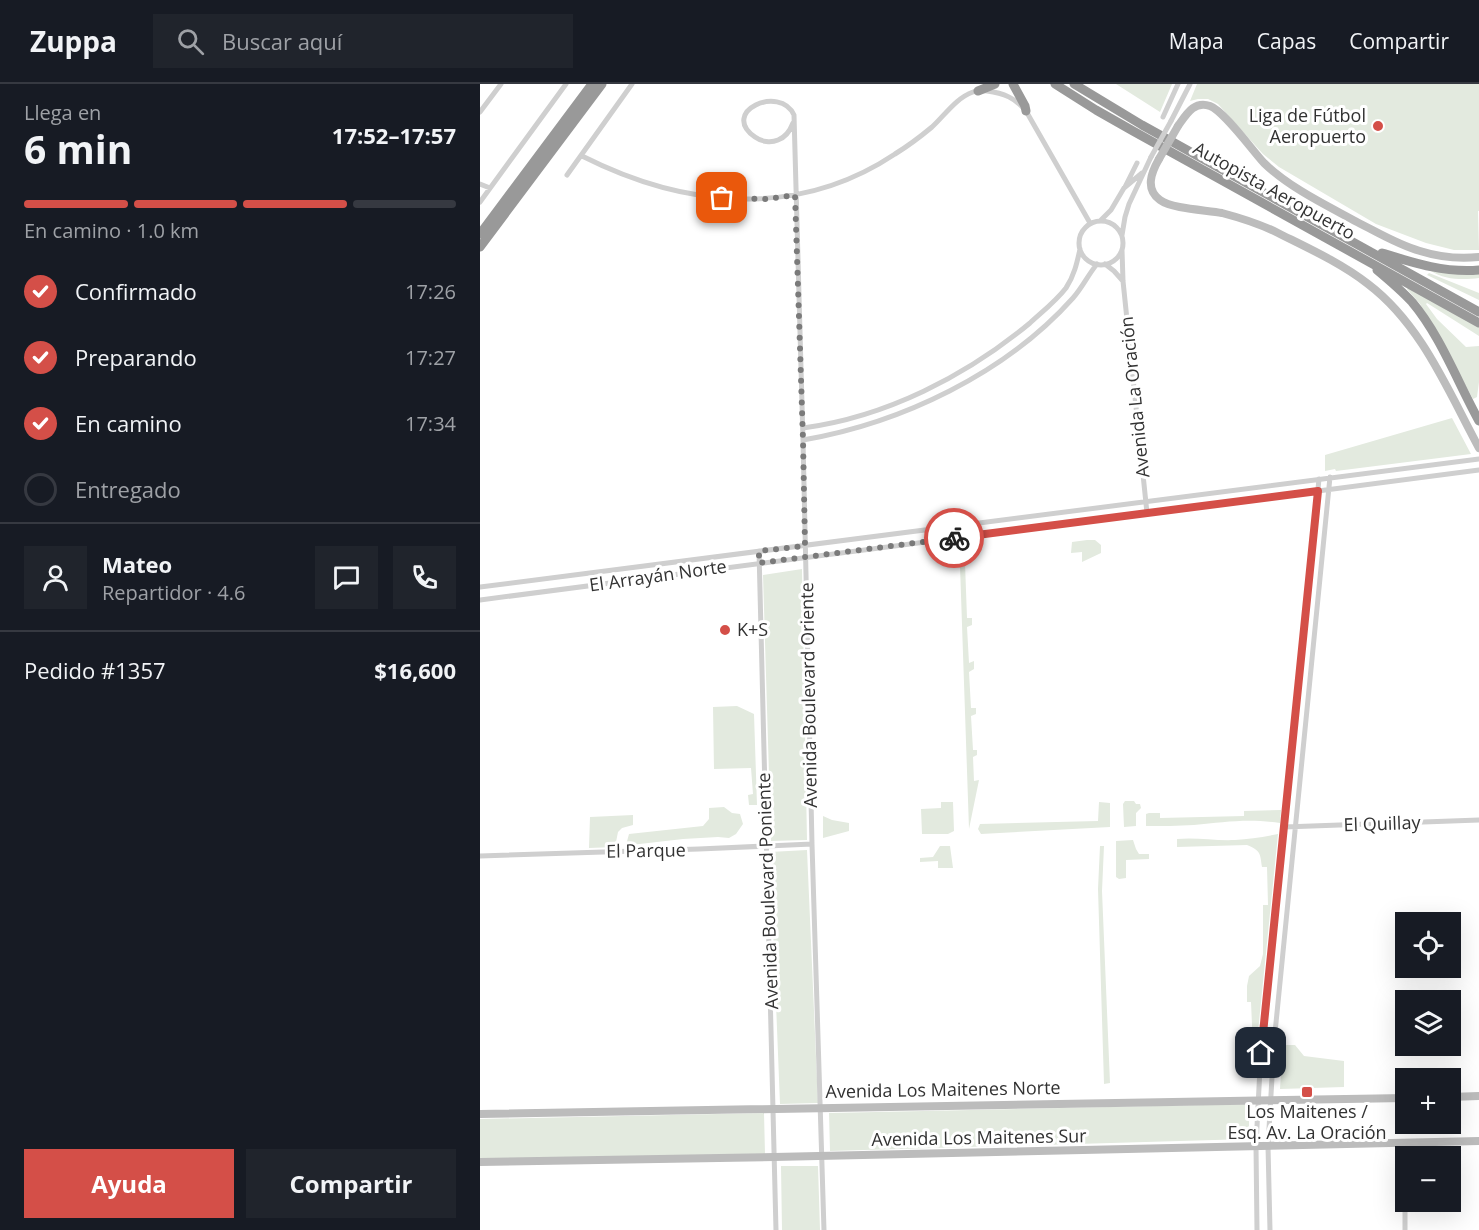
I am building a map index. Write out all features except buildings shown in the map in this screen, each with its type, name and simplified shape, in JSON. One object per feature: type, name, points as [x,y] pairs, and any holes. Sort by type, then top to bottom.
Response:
[{"type":"highway","points":[[480,234],[590,84]]},
{"type":"highway","points":[[480,247],[602,84]]},
{"type":"highway","points":[[978,90],[995,84]]},
{"type":"highway","points":[[1013,84],[1026,111]]},
{"type":"highway","name":"Autopista Aeropuerto","points":[[1055,84],[1132,131],[1479,312]]},
{"type":"highway","name":"Autopista Aeropuerto","points":[[1074,84],[1479,323]]},
{"type":"highway","points":[[1361,252],[1424,266],[1454,270],[1479,270]]},
{"type":"highway","points":[[1361,252],[1417,309],[1430,327],[1479,421]]},
{"type":"street","points":[[480,112],[501,84]]},
{"type":"street","points":[[480,202],[566,84]]},
{"type":"street","points":[[567,175],[632,84]]},
{"type":"street","points":[[1163,117],[1178,84]]},
{"type":"street","points":[[1124,188],[1137,178],[1155,158],[1174,123],[1190,84]]},
{"type":"street","points":[[582,156],[624,176],[689,194],[744,199],[795,195],[837,183],[881,163],[927,132],[962,98],[978,90],[1004,94],[1026,111],[1090,223]]},
{"type":"street","points":[[751,100],[744,115],[745,123],[753,136],[769,142],[777,141],[790,131],[794,123]]},
{"type":"street","name":"Avenida Boulevard Oriente","points":[[787,100],[794,115],[824,1230]]},
{"type":"street","points":[[1174,123],[1193,108],[1206,105],[1214,108],[1279,176],[1326,205],[1407,247],[1440,255],[1479,257]]},
{"type":"street","points":[[1155,158],[1151,182],[1154,193],[1162,201],[1236,217],[1266,227],[1340,265],[1360,277],[1382,295],[1405,320],[1420,341],[1479,448]]},
{"type":"street","points":[[803,428],[850,418],[937,385],[974,364],[1024,328],[1066,286],[1075,271],[1080,249],[1080,235],[1083,229],[1090,223],[1100,220],[1111,210],[1137,163]]},
{"type":"street","points":[[1080,249],[1086,259],[1097,264],[1115,260],[1122,250],[1125,216],[1146,167]]},
{"type":"street","points":[[480,184],[490,188]]},
{"type":"street","points":[[1100,220],[1112,223],[1122,235]]},
{"type":"street","name":"Avenida La Oración","points":[[1122,250],[1123,281],[1147,513]]},
{"type":"street","points":[[803,440],[886,419],[930,401],[978,375],[1029,339],[1066,305],[1080,290],[1097,264]]},
{"type":"street","points":[[1105,264],[1123,281]]},
{"type":"street","name":"El Arrayán Norte","points":[[480,587],[1479,459]]},
{"type":"street","name":"El Arrayán Norte","points":[[480,600],[1479,470]]},
{"type":"street","points":[[1270,1230],[1268,1146],[1274,1043],[1330,477]]},
{"type":"street","points":[[1257,1230],[1256,1146],[1265,1008],[1319,479]]},
{"type":"street","name":"Avenida Boulevard Poniente","points":[[759,551],[776,1230]]},
{"type":"street","name":"El Quillay","points":[[1284,827],[1479,820]]},
{"type":"street","name":"El Parque","points":[[480,856],[812,844]]},
{"type":"street","points":[[1461,1097],[1479,1096]]},
{"type":"street","name":"Avenida Los Maitenes Norte","points":[[480,1114],[1395,1098]]},
{"type":"street","name":"Avenida Los Maitenes Sur","points":[[480,1162],[1479,1141]]},
{"type":"street","points":[[1404,1143],[1405,1230]]},
{"type":"shaded area","points":[[1116,84],[1172,84],[1160,112]]},
{"type":"shaded area","name":"Liga de Fútbol Aeropuerto","points":[[1197,84],[1479,84],[1479,250],[1454,250],[1426,243],[1376,224],[1279,167],[1263,154],[1218,104],[1208,99],[1190,101]]},
{"type":"shaded area","points":[[1431,271],[1479,273],[1479,278],[1454,279]]},
{"type":"shaded area","points":[[1429,273],[1479,293],[1479,300],[1427,275]]},
{"type":"shaded area","points":[[1410,285],[1479,326],[1479,336],[1426,304],[1437,319],[1466,347],[1479,346],[1477,397],[1473,399],[1428,317],[1407,289]]},
{"type":"shaded area","points":[[1452,418],[1471,454],[1325,471],[1325,455]]},
{"type":"shaded area","points":[[1095,540],[1101,545],[1101,553],[1082,562],[1082,552],[1071,553],[1072,542]]},
{"type":"shaded area","points":[[968,554],[969,560],[965,563],[967,618],[972,618],[972,625],[967,627],[969,663],[974,661],[974,669],[969,672],[971,708],[976,708],[976,714],[971,716],[973,750],[977,750],[977,755],[973,757],[974,781],[979,780],[969,829],[960,566],[962,558]]},
{"type":"shaded area","points":[[802,569],[807,840],[771,841],[763,575]]},
{"type":"shaded area","points":[[737,706],[754,714],[757,805],[749,805],[748,795],[753,794],[751,768],[714,769],[713,707]]},
{"type":"shaded area","points":[[1125,801],[1140,804],[1141,808],[1136,813],[1136,826],[1124,827],[1123,804]]},
{"type":"shaded area","points":[[941,802],[953,802],[954,831],[948,834],[922,834],[921,809],[941,808]]},
{"type":"shaded area","points":[[1099,802],[1110,803],[1110,827],[981,834],[978,829],[980,824],[1098,821]]},
{"type":"shaded area","points":[[724,807],[732,813],[740,814],[743,824],[736,834],[729,838],[683,839],[626,845],[629,834],[703,826],[709,819],[709,808]]},
{"type":"shaded area","points":[[1281,810],[1280,823],[1247,821],[1146,826],[1146,814],[1149,813],[1160,813],[1160,818],[1244,816],[1244,811]]},
{"type":"shaded area","points":[[633,815],[633,825],[622,828],[618,832],[615,847],[589,848],[590,817]]},
{"type":"shaded area","points":[[823,816],[849,823],[849,831],[823,838]]},
{"type":"shaded area","points":[[1278,834],[1254,1071],[1251,1002],[1247,1002],[1247,986],[1249,976],[1260,966],[1263,954],[1263,905],[1268,905],[1267,867],[1262,867],[1260,855],[1247,845],[1177,847],[1177,839],[1235,840]]},
{"type":"shaded area","points":[[1133,840],[1139,854],[1149,854],[1149,859],[1126,860],[1126,878],[1119,879],[1116,877],[1116,841]]},
{"type":"shaded area","points":[[940,846],[950,846],[953,868],[938,868],[938,861],[920,862],[920,858],[933,857]]},
{"type":"shaded area","points":[[1100,846],[1104,846],[1102,891],[1110,1083],[1104,1084],[1098,889]]},
{"type":"shaded area","points":[[807,850],[818,1103],[780,1104],[770,852]]},
{"type":"shaded area","points":[[1283,1045],[1295,1045],[1304,1056],[1344,1061],[1344,1087],[1280,1089]]},
{"type":"shaded area","points":[[1249,1104],[1249,1139],[830,1151],[829,1113]]},
{"type":"shaded area","points":[[764,1113],[765,1154],[480,1159],[480,1119]]},
{"type":"shaded area","points":[[781,1166],[818,1166],[820,1230],[782,1230]]},
{"type":"way so far","points":[[722,198],[766,199],[795,195],[805,546],[759,551],[759,563],[954,538]]},
{"type":"place","name":"Liga de Fútbol Aeropuerto","points":[[1378,126]]},
{"type":"place","name":"K+S","points":[[725,630]]},
{"type":"place","name":"Los Maitenes / Esq. Av. La Oración","points":[[1307,1092]]},
{"type":"route","points":[[954,538],[1318,491],[1261,1053]]}]
